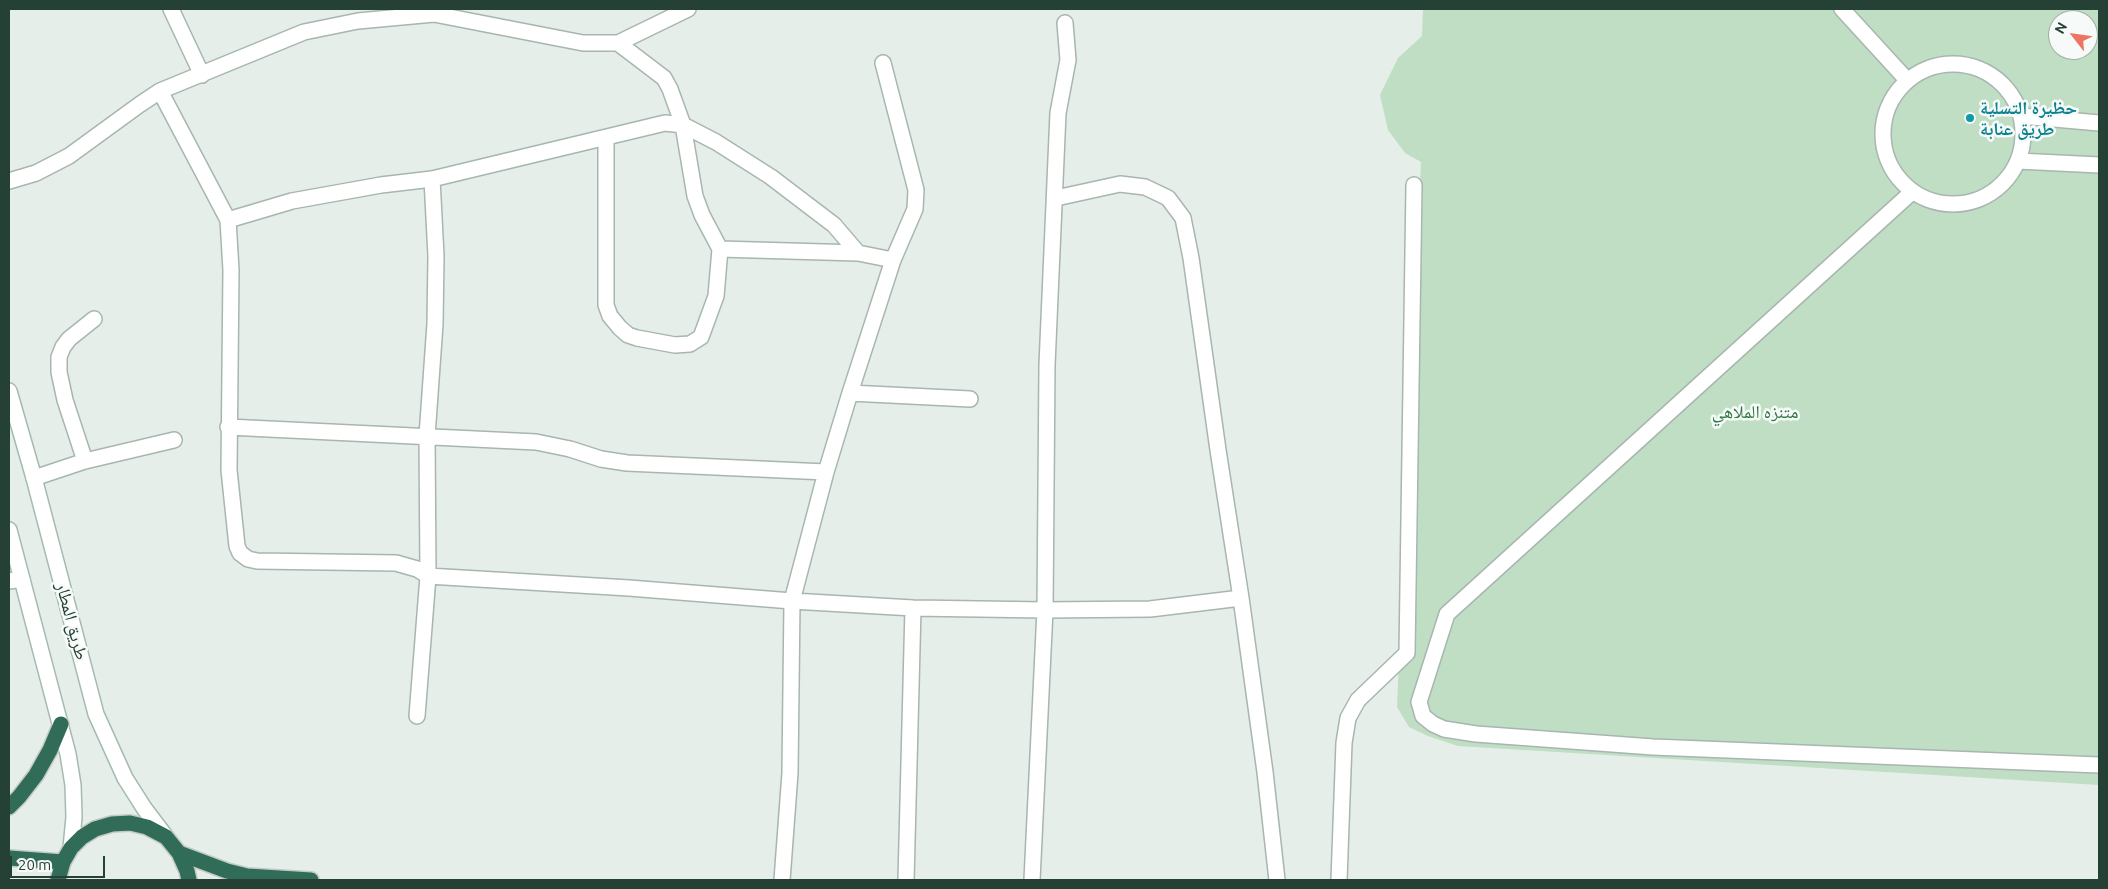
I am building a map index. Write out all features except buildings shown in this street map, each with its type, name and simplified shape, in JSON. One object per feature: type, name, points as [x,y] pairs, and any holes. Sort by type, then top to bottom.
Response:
[{"type":"highway","points":[[9,807],[20,798],[36,775],[50,750],[61,724]]},
{"type":"highway","points":[[58,880],[63,862],[70,848],[82,837],[95,829],[112,824],[130,823],[147,827],[166,836],[179,853],[188,870],[189,880]]},
{"type":"highway","points":[[179,853],[227,871],[247,876],[311,880]]},
{"type":"highway","points":[[9,858],[63,862]]},
{"type":"street","points":[[171,9],[202,75]]},
{"type":"street","points":[[9,181],[36,173],[69,156],[160,91],[304,32],[358,21],[434,14],[583,43],[618,43],[688,9]]},
{"type":"street","points":[[1842,9],[1907,80]]},
{"type":"street","points":[[1032,880],[1045,610],[1047,365],[1056,198],[1058,113],[1068,60],[1065,23]]},
{"type":"street","points":[[606,138],[606,304],[610,316],[628,335],[675,345],[690,344],[701,337],[716,296],[720,249],[702,215],[695,196],[683,125],[664,78],[618,43]]},
{"type":"street","points":[[782,880],[790,773],[792,601],[826,472],[850,393],[894,260],[911,223],[915,209],[916,190],[883,63]]},
{"type":"street","points":[[1953,63],[1977,67],[1994,76],[2011,94],[2021,116],[2023,140],[2018,160],[2005,181],[1986,196],[1962,204],[1934,202],[1912,192],[1895,174],[1884,152],[1883,127],[1892,99],[1907,80],[1928,67],[1953,63]]},
{"type":"street","points":[[160,91],[228,220],[231,270],[229,470],[235,540],[244,557],[257,561],[396,563],[417,569],[428,576],[913,608],[1150,609],[1242,598]]},
{"type":"street","points":[[2021,116],[2099,123]]},
{"type":"street","points":[[228,220],[292,202],[381,185],[432,179],[665,123],[683,125],[716,142],[811,206],[834,226],[858,253]]},
{"type":"street","points":[[2018,160],[2099,165]]},
{"type":"street","points":[[417,716],[428,576],[427,436],[435,324],[436,266],[432,179]]},
{"type":"street","points":[[1056,198],[1120,184],[1145,187],[1168,198],[1182,218],[1191,258],[1218,450],[1242,598],[1277,880]]},
{"type":"street","points":[[1339,880],[1344,743],[1348,718],[1358,700],[1407,652],[1414,185]]},
{"type":"street","points":[[1912,192],[1447,614],[1419,702],[1423,716],[1433,724],[1444,729],[1476,734],[1634,746],[2099,765]]},
{"type":"street","points":[[720,249],[858,253],[894,260]]},
{"type":"street","points":[[85,461],[65,400],[59,372],[59,353],[69,339],[94,319]]},
{"type":"street","name":"طريق المطار","points":[[9,391],[34,478],[96,714],[125,778],[144,808],[166,836]]},
{"type":"street","points":[[850,393],[970,399]]},
{"type":"street","points":[[228,427],[536,442],[570,449],[601,459],[627,463],[826,472]]},
{"type":"street","points":[[34,478],[85,461],[174,440]]},
{"type":"street","points":[[9,530],[15,580],[61,724],[73,785],[74,817],[70,848]]},
{"type":"street","points":[[906,880],[913,608]]},
{"type":"green space","name":"متنزه الملاهي","points":[[1423,9],[2099,9],[2099,785],[1458,746],[1428,736],[1409,727],[1397,707],[1421,162],[1405,153],[1388,130],[1380,95],[1398,58],[1422,36]]},
{"type":"place","name":"حظيرة التسلية طريق عنابة","points":[[1970,118]]}]
